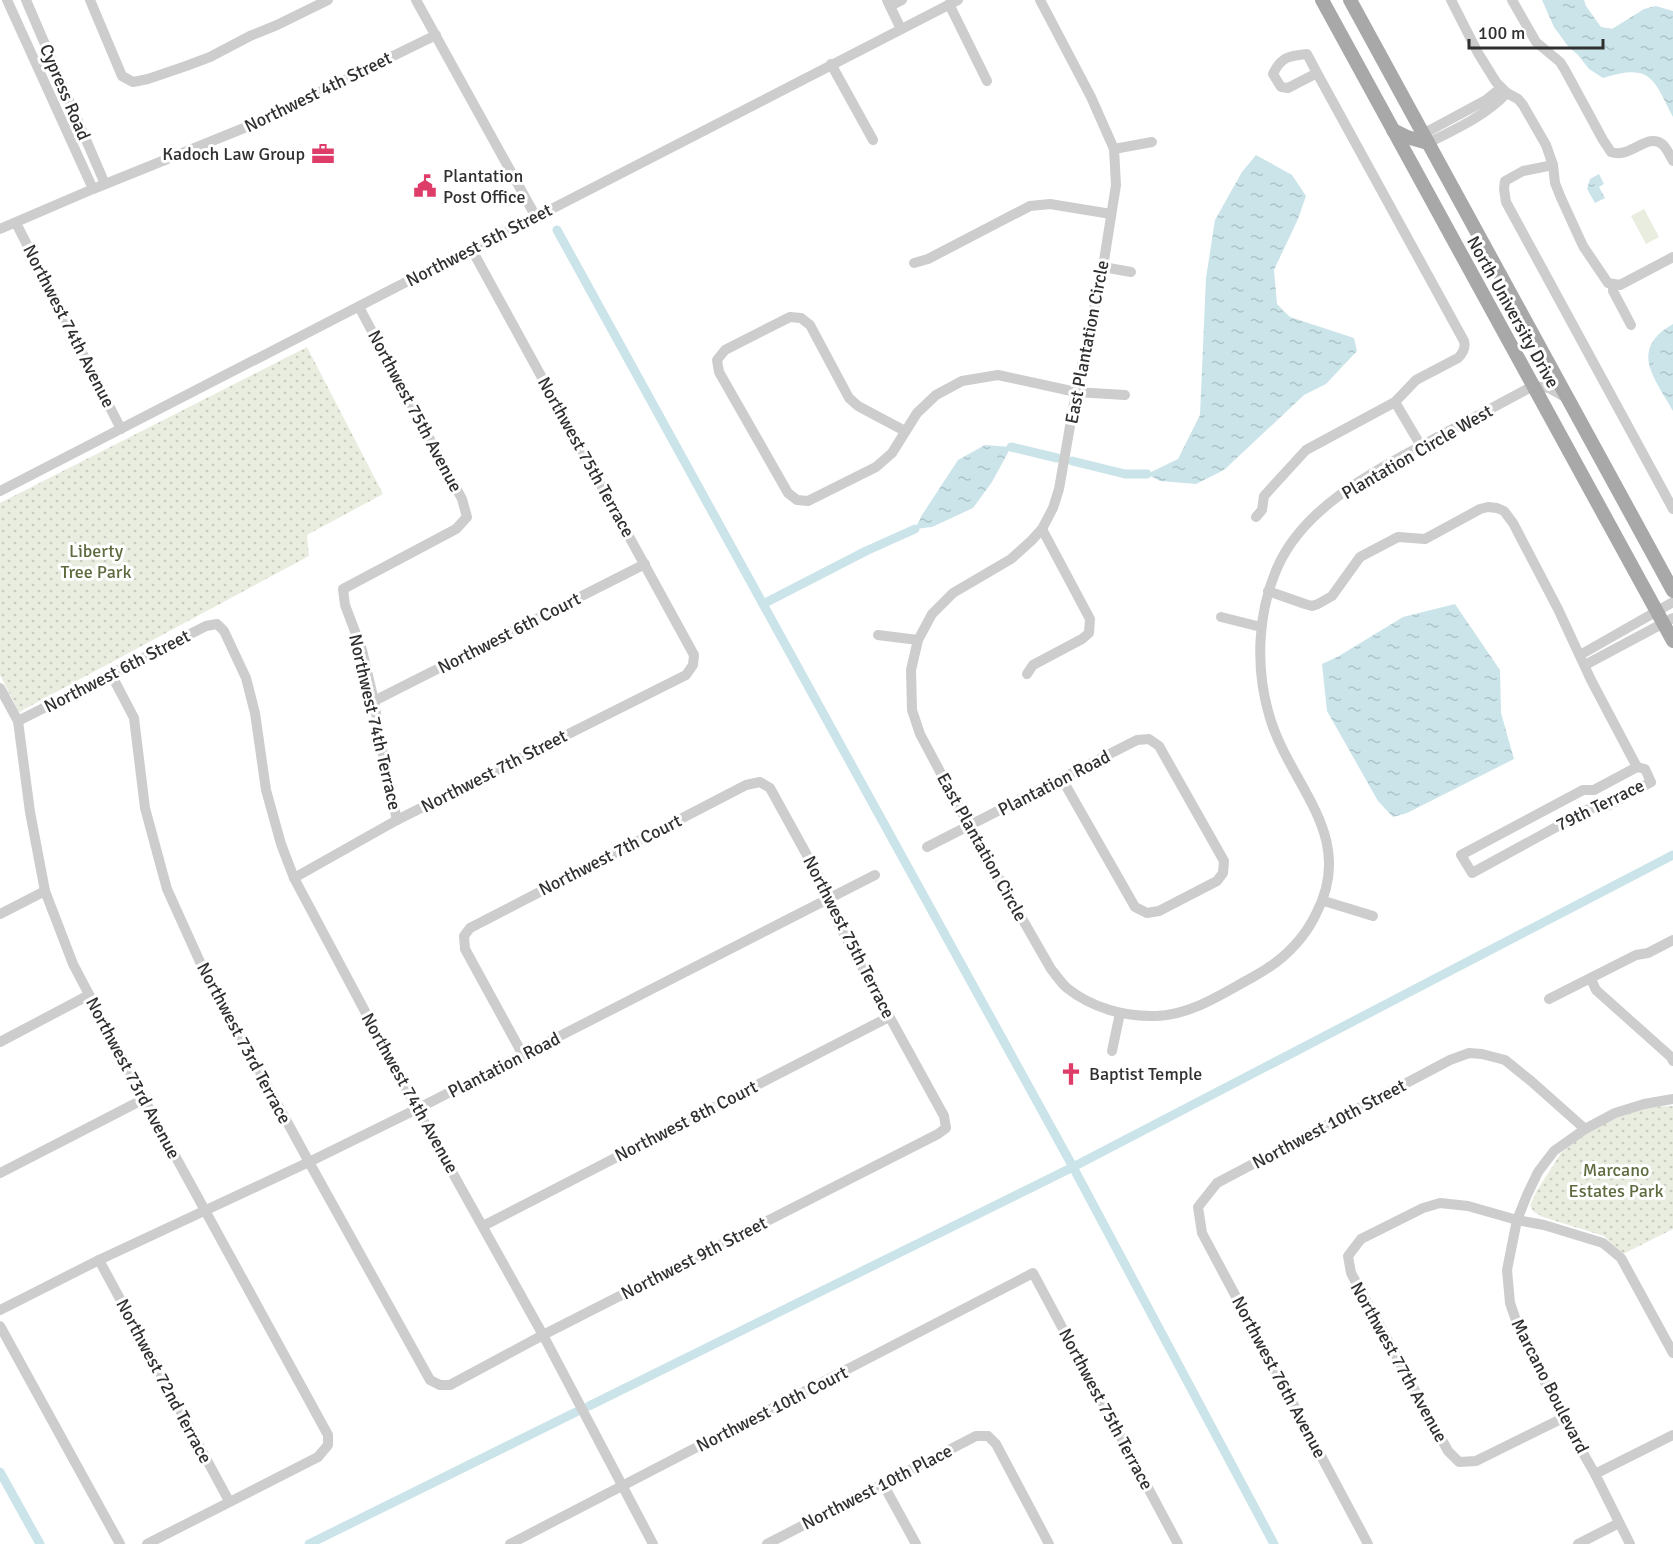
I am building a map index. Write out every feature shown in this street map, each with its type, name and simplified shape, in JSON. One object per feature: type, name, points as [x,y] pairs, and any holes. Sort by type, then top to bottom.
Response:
[{"type":"main road","name":"North University Drive","points":[[1322,0],[1533,386],[1664,618],[1673,641]]},
{"type":"main road","name":"North University Drive","points":[[1350,0],[1673,591]]},
{"type":"main road","points":[[1393,130],[1407,137],[1426,138]]},
{"type":"street","points":[[7,0],[93,189]]},
{"type":"street","name":"Cypress Road","points":[[26,0],[105,184]]},
{"type":"street","points":[[90,0],[122,76],[133,82],[210,57],[328,0]]},
{"type":"street","points":[[416,0],[536,217]]},
{"type":"street","points":[[902,0],[888,3],[902,29]]},
{"type":"street","name":"East Plantation Circle","points":[[1040,0],[1091,97],[1114,149],[1116,185],[1103,267],[1076,392],[1059,489],[1053,508],[1042,529],[1011,559],[953,593],[932,614],[918,640],[911,670],[912,710],[920,734],[969,826],[1051,969],[1066,987],[1091,1003],[1120,1013]]},
{"type":"street","points":[[1450,0],[1496,82],[1523,105],[1546,145],[1553,165],[1555,183],[1584,246],[1608,283],[1620,285],[1673,257]]},
{"type":"street","points":[[1512,0],[1536,42],[1560,62],[1611,152],[1623,154],[1646,142],[1657,141],[1665,147],[1673,161]]},
{"type":"street","points":[[953,2],[987,81]]},
{"type":"street","name":"Northwest 5th Street","points":[[0,491],[953,2]]},
{"type":"street","name":"Northwest 4th Street","points":[[0,230],[93,189],[254,124],[436,35]]},
{"type":"street","points":[[831,64],[873,140]]},
{"type":"street","points":[[1256,517],[1262,510],[1264,496],[1306,450],[1395,402],[1416,380],[1458,358],[1465,345],[1317,73]]},
{"type":"street","points":[[1426,138],[1463,118],[1488,111],[1504,91]]},
{"type":"street","points":[[1114,149],[1152,142]]},
{"type":"street","points":[[1553,165],[1523,171],[1505,181],[1506,202],[1673,509]]},
{"type":"street","points":[[914,263],[928,259],[1030,206],[1050,204],[1112,214]]},
{"type":"street","name":"Northwest 74th Avenue","points":[[16,224],[122,429]]},
{"type":"street","name":"Northwest 75th Terrace","points":[[472,250],[694,655],[693,665]]},
{"type":"street","points":[[1103,267],[1131,272]]},
{"type":"street","points":[[1613,285],[1613,291],[1631,325]]},
{"type":"street","name":"Northwest 75th Avenue","points":[[343,589],[456,529],[467,518],[462,499],[359,307]]},
{"type":"street","points":[[905,432],[858,406],[849,398],[810,325],[801,318],[790,317],[725,350],[717,360],[719,372],[788,493],[797,500],[808,501],[876,467],[892,453],[917,413],[936,394],[962,381],[998,375],[1076,392],[1125,395]]},
{"type":"street","points":[[1533,386],[1549,388],[1568,399]]},
{"type":"street","name":"Plantation Circle West","points":[[1120,1013],[1167,1016],[1195,1008],[1270,968],[1291,951],[1308,930],[1324,901],[1329,874],[1324,828],[1270,721],[1260,665],[1261,627],[1268,591],[1278,564],[1294,538],[1348,489],[1421,446],[1533,386]]},
{"type":"street","points":[[1395,402],[1421,446]]},
{"type":"street","points":[[1268,591],[1312,606],[1318,604],[1332,597],[1360,557],[1398,537],[1425,539],[1480,509],[1497,508],[1504,511],[1513,523],[1637,767]]},
{"type":"street","points":[[1027,674],[1033,665],[1089,633],[1090,619],[1042,529]]},
{"type":"street","name":"Northwest 6th Court","points":[[374,701],[645,564]]},
{"type":"street","name":"Northwest 74th Terrace","points":[[343,589],[345,605],[362,650],[374,701],[386,773],[397,820]]},
{"type":"street","points":[[1583,660],[1664,618],[1673,602]]},
{"type":"street","points":[[1221,617],[1261,627]]},
{"type":"street","name":"Northwest 74th Avenue","points":[[217,624],[224,631],[246,678],[255,713],[266,790],[281,844],[294,878],[417,1109],[543,1335],[653,1544]]},
{"type":"street","name":"Northwest 6th Street","points":[[18,721],[207,626],[217,624]]},
{"type":"street","points":[[878,635],[918,640]]},
{"type":"street","name":"Northwest 7th Street","points":[[294,878],[397,820],[686,675],[693,665]]},
{"type":"street","name":"Northwest 73rd Terrace","points":[[111,674],[134,718],[145,808],[167,889],[200,962],[430,1380],[440,1385]]},
{"type":"street","name":"Northwest 73rd Avenue","points":[[0,688],[18,721],[30,812],[45,891],[73,964],[144,1100],[328,1435],[328,1445],[318,1457],[229,1501]]},
{"type":"street","name":"Plantation Road","points":[[927,847],[1137,740],[1149,739],[1160,746],[1224,861],[1223,873],[1217,882],[1159,911],[1147,913],[1135,907],[1062,779]]},
{"type":"street","name":"79th Terrace","points":[[1637,767],[1645,769],[1651,782],[1607,806],[1591,808],[1472,873],[1461,855],[1583,790],[1594,790],[1637,767]]},
{"type":"street","name":"Northwest 75th Terrace","points":[[760,782],[771,788],[824,886],[833,914],[944,1116],[946,1128]]},
{"type":"street","name":"Northwest 7th Court","points":[[523,1055],[465,949],[464,936],[470,928],[746,785],[760,782]]},
{"type":"street","name":"Plantation Road","points":[[0,1310],[99,1260],[417,1109],[875,875]]},
{"type":"street","points":[[0,914],[45,891]]},
{"type":"street","points":[[1324,901],[1372,916]]},
{"type":"street","points":[[1550,999],[1636,955],[1648,953],[1673,940]]},
{"type":"street","points":[[1591,979],[1596,990],[1672,1058]]},
{"type":"street","points":[[0,1042],[89,995]]},
{"type":"street","points":[[1112,1051],[1120,1013]]},
{"type":"street","name":"Northwest 8th Court","points":[[483,1226],[889,1017]]},
{"type":"street","name":"Northwest 10th Street","points":[[1198,1207],[1217,1184],[1450,1060],[1469,1053],[1505,1060],[1585,1130]]},
{"type":"street","points":[[0,1173],[144,1100]]},
{"type":"street","name":"Marcano Boulevard","points":[[1630,1544],[1521,1335],[1510,1303],[1507,1270],[1517,1220],[1538,1172],[1554,1151],[1607,1117],[1629,1108],[1657,1101],[1673,1100]]},
{"type":"street","name":"Northwest 9th Street","points":[[440,1385],[450,1385],[946,1128]]},
{"type":"street","name":"Northwest 77th Avenue","points":[[1517,1220],[1468,1206],[1440,1203],[1423,1208],[1361,1239],[1348,1256],[1350,1273],[1448,1451],[1459,1462],[1476,1461],[1563,1418]]},
{"type":"street","name":"Northwest 76th Avenue","points":[[1198,1207],[1202,1233],[1368,1544]]},
{"type":"street","points":[[1517,1220],[1544,1225],[1603,1243],[1621,1258],[1673,1353]]},
{"type":"street","name":"Northwest 72nd Terrace","points":[[99,1260],[229,1501]]},
{"type":"street","name":"Northwest 75th Terrace","points":[[1034,1273],[1178,1544]]},
{"type":"street","name":"Northwest 10th Court","points":[[510,1544],[1034,1273]]},
{"type":"street","points":[[0,1326],[120,1544]]},
{"type":"street","points":[[1595,1474],[1673,1435]]},
{"type":"street","name":"Northwest 10th Place","points":[[767,1544],[780,1541],[976,1436],[988,1436],[996,1444],[1049,1544]]},
{"type":"street","points":[[883,1484],[916,1544]]},
{"type":"street","points":[[147,1544],[229,1501]]},
{"type":"street","points":[[1578,1544],[1618,1523]]},
{"type":"green space","points":[[1644,209],[1659,237],[1646,244],[1631,216]]},
{"type":"green space","name":"Liberty Tree Park","points":[[307,347],[383,494],[307,535],[309,556],[19,712],[0,675],[0,503]]},
{"type":"green space","name":"Marcano Estates Park","points":[[1673,1106],[1673,1229],[1623,1254],[1604,1236],[1543,1217],[1534,1212],[1530,1206],[1536,1192],[1561,1153],[1593,1126],[1643,1107]]},
{"type":"water","points":[[1542,0],[1584,0],[1601,27],[1612,29],[1644,9],[1656,6],[1673,11],[1673,117],[1654,83],[1641,73],[1631,72],[1603,78],[1589,69],[1554,27]]},
{"type":"water","points":[[1256,155],[1292,175],[1306,196],[1274,270],[1277,304],[1290,317],[1354,338],[1357,351],[1326,384],[1304,395],[1224,470],[1196,484],[1160,481],[1147,474],[1178,459],[1200,415],[1206,278],[1215,220],[1242,172]]},
{"type":"water","points":[[1599,174],[1604,184],[1599,187],[1605,198],[1595,203],[1587,189],[1590,179]]},
{"type":"water","points":[[1673,324],[1673,411],[1653,376],[1648,354],[1651,344],[1659,334]]},
{"type":"water","points":[[985,445],[1011,447],[992,482],[973,508],[932,527],[915,529],[958,460]]},
{"type":"water","points":[[1455,604],[1500,670],[1501,713],[1514,759],[1407,813],[1393,817],[1378,801],[1327,711],[1322,664],[1403,617]]},
{"type":"waterway","points":[[557,230],[1073,1167],[1274,1544]]},
{"type":"waterway","points":[[1011,447],[1057,458]]},
{"type":"waterway","points":[[1072,461],[1125,474],[1147,474]]},
{"type":"waterway","points":[[763,604],[866,551],[915,529]]},
{"type":"waterway","points":[[589,1406],[1073,1167],[1673,855]]},
{"type":"waterway","points":[[309,1544],[576,1412]]},
{"type":"waterway","points":[[0,1472],[40,1544]]},
{"type":"place","name":"Kadoch Law Group","points":[[323,154]]},
{"type":"place","name":"Plantation Post Office","points":[[425,186]]},
{"type":"place","name":"Baptist Temple","points":[[1071,1074]]}]
